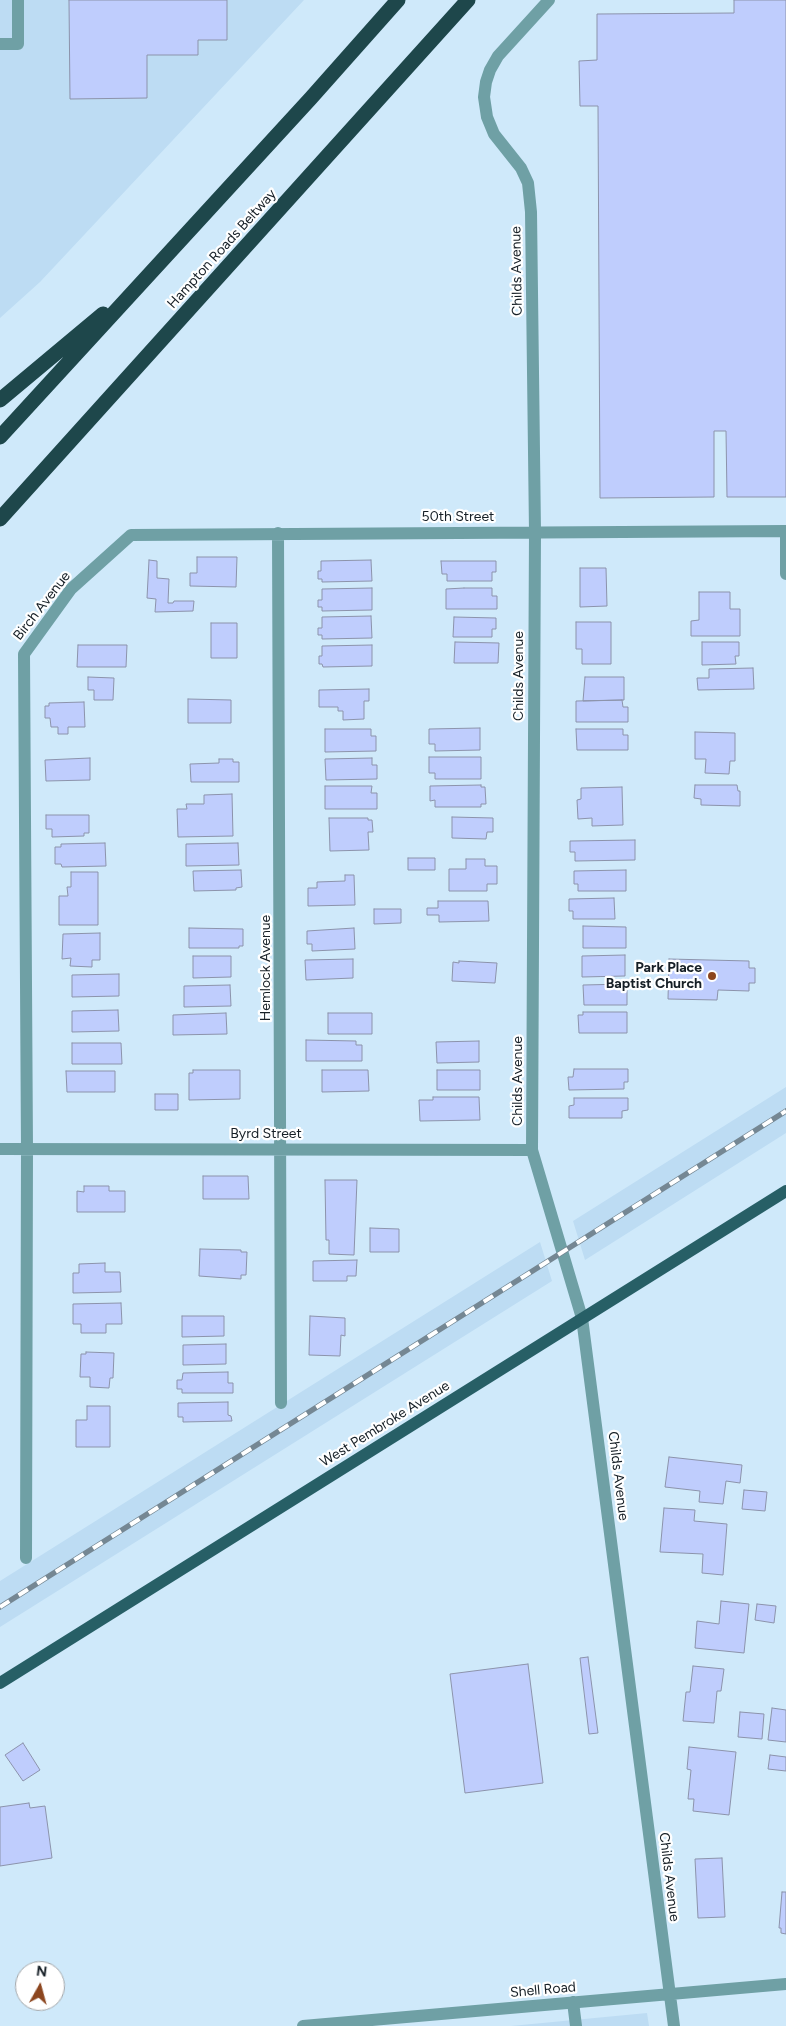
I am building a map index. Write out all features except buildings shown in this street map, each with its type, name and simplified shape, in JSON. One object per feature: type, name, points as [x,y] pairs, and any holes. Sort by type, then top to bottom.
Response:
[{"type":"highway","points":[[0,438],[311,98],[398,0]]},
{"type":"highway","name":"Hampton Roads Beltway","points":[[0,519],[468,0]]},
{"type":"highway","points":[[0,400],[152,272]]},
{"type":"main road","name":"West Pembroke Avenue","points":[[0,1684],[786,1191]]},
{"type":"street","points":[[0,44],[18,44],[18,0]]},
{"type":"street","name":"Childs Avenue","points":[[549,0],[498,56],[490,70],[484,97],[487,117],[494,134],[521,168],[528,183],[530,195],[534,532],[532,1150],[582,1318],[674,2026]]},
{"type":"street","points":[[786,531],[786,574]]},
{"type":"street","name":"50th Street","points":[[131,535],[786,531]]},
{"type":"street","name":"Hemlock Avenue","points":[[278,533],[282,1149],[281,1403]]},
{"type":"street","name":"Birch Avenue","points":[[26,1558],[27,1149],[24,654],[71,589],[131,535]]},
{"type":"street","name":"Byrd Street","points":[[0,1149],[532,1150]]},
{"type":"street","name":"Shell Road","points":[[304,2026],[786,1984]]},
{"type":"street","points":[[573,2002],[576,2026]]},
{"type":"shaded area","points":[[0,0],[304,0],[40,282],[0,318]]},
{"type":"shaded area","points":[[786,1087],[786,1133],[585,1260],[573,1221]]},
{"type":"shaded area","points":[[540,1242],[552,1281],[0,1627],[0,1581]]},
{"type":"shaded area","points":[[647,2013],[649,2026],[511,2026]]},
{"type":"railway","points":[[0,1607],[786,1111]]},
{"type":"place","name":"Park Place Baptist Church","points":[[712,976]]}]
